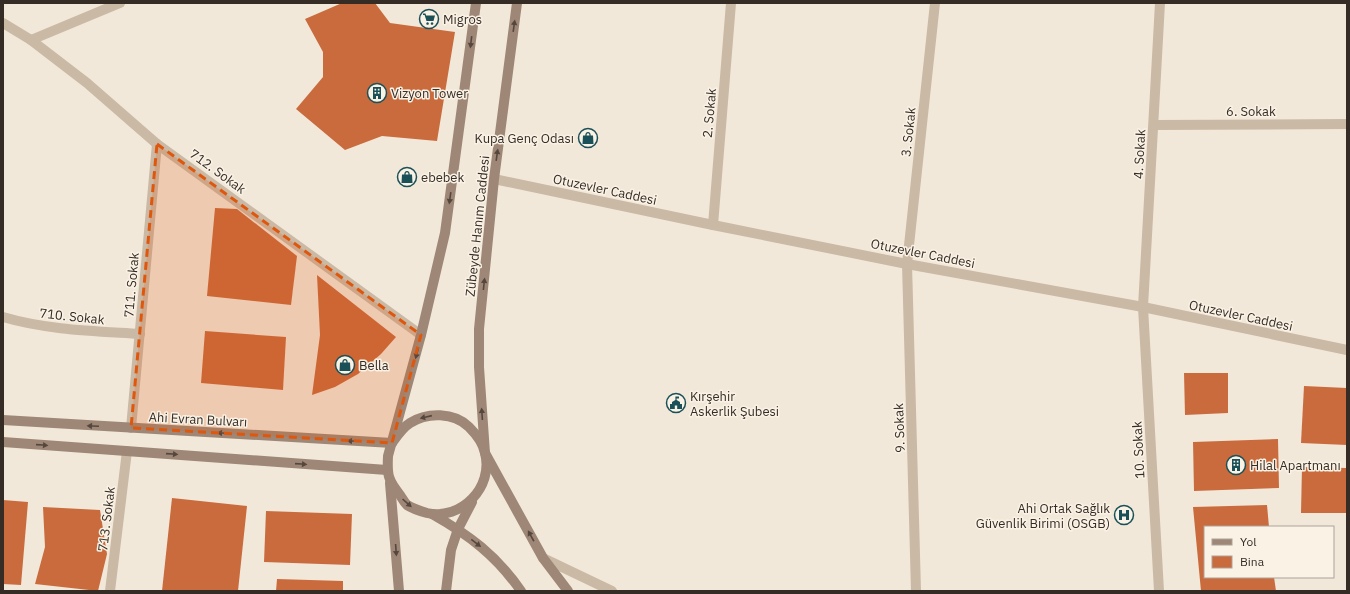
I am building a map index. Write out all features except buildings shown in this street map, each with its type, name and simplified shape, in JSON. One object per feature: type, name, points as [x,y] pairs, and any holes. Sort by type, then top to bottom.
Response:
[{"type":"main road","points":[[399,591],[390,483],[387,470],[388,456],[421,335],[445,234],[476,3]]},
{"type":"main road","name":"Zübeyde Hanım Caddesi","points":[[485,453],[479,367],[480,329],[494,179],[518,3]]},
{"type":"main road","points":[[392,443],[399,432],[410,423],[422,418],[438,415],[454,418],[468,426],[479,438],[485,453],[543,558],[568,591]]},
{"type":"main road","name":"Ahi Evran Bulvarı","points":[[3,420],[392,443]]},
{"type":"main road","points":[[3,442],[387,470]]},
{"type":"main road","points":[[446,591],[451,550],[458,529],[482,484],[486,469],[485,453]]},
{"type":"main road","points":[[390,483],[407,504],[419,511],[432,514],[446,514],[461,508],[474,498]]},
{"type":"main road","points":[[432,514],[458,529],[481,546],[509,574],[521,591]]},
{"type":"street","points":[[31,40],[120,3]]},
{"type":"street","name":"2. Sokak","points":[[713,225],[732,3]]},
{"type":"street","name":"3. Sokak","points":[[906,264],[935,3]]},
{"type":"street","name":"4. Sokak","points":[[1143,307],[1160,3]]},
{"type":"street","name":"712. Sokak","points":[[3,23],[31,40],[87,83],[158,144],[421,335]]},
{"type":"street","name":"6. Sokak","points":[[1154,125],[1347,124]]},
{"type":"street","name":"711. Sokak","points":[[131,428],[158,144]]},
{"type":"street","name":"Otuzevler Caddesi","points":[[494,179],[906,264],[1143,307],[1347,350]]},
{"type":"street","name":"9. Sokak","points":[[906,264],[916,591]]},
{"type":"street","name":"10. Sokak","points":[[1143,307],[1160,591]]},
{"type":"street","name":"710. Sokak","points":[[3,317],[24,323],[75,330],[140,334]]},
{"type":"street","name":"713. Sokak","points":[[110,591],[127,451]]},
{"type":"street","points":[[543,558],[612,591]]},
{"type":"highlighted area","points":[[157,144],[421,335],[392,443],[131,428]]},
{"type":"place","name":"Migros","points":[[429,19]]},
{"type":"place","name":"Vizyon Tower","points":[[377,93]]},
{"type":"place","name":"Kupa Genç Odası","points":[[588,138]]},
{"type":"place","name":"ebebek","points":[[407,177]]},
{"type":"place","name":"Bella","points":[[345,365]]},
{"type":"place","name":"Kırşehir Askerlik Şubesi","points":[[676,403]]},
{"type":"place","name":"Hilal Apartmanı","points":[[1236,465]]},
{"type":"place","name":"Ahi Ortak Sağlık Güvenlik Birimi (OSGB)","points":[[1124,515]]}]
